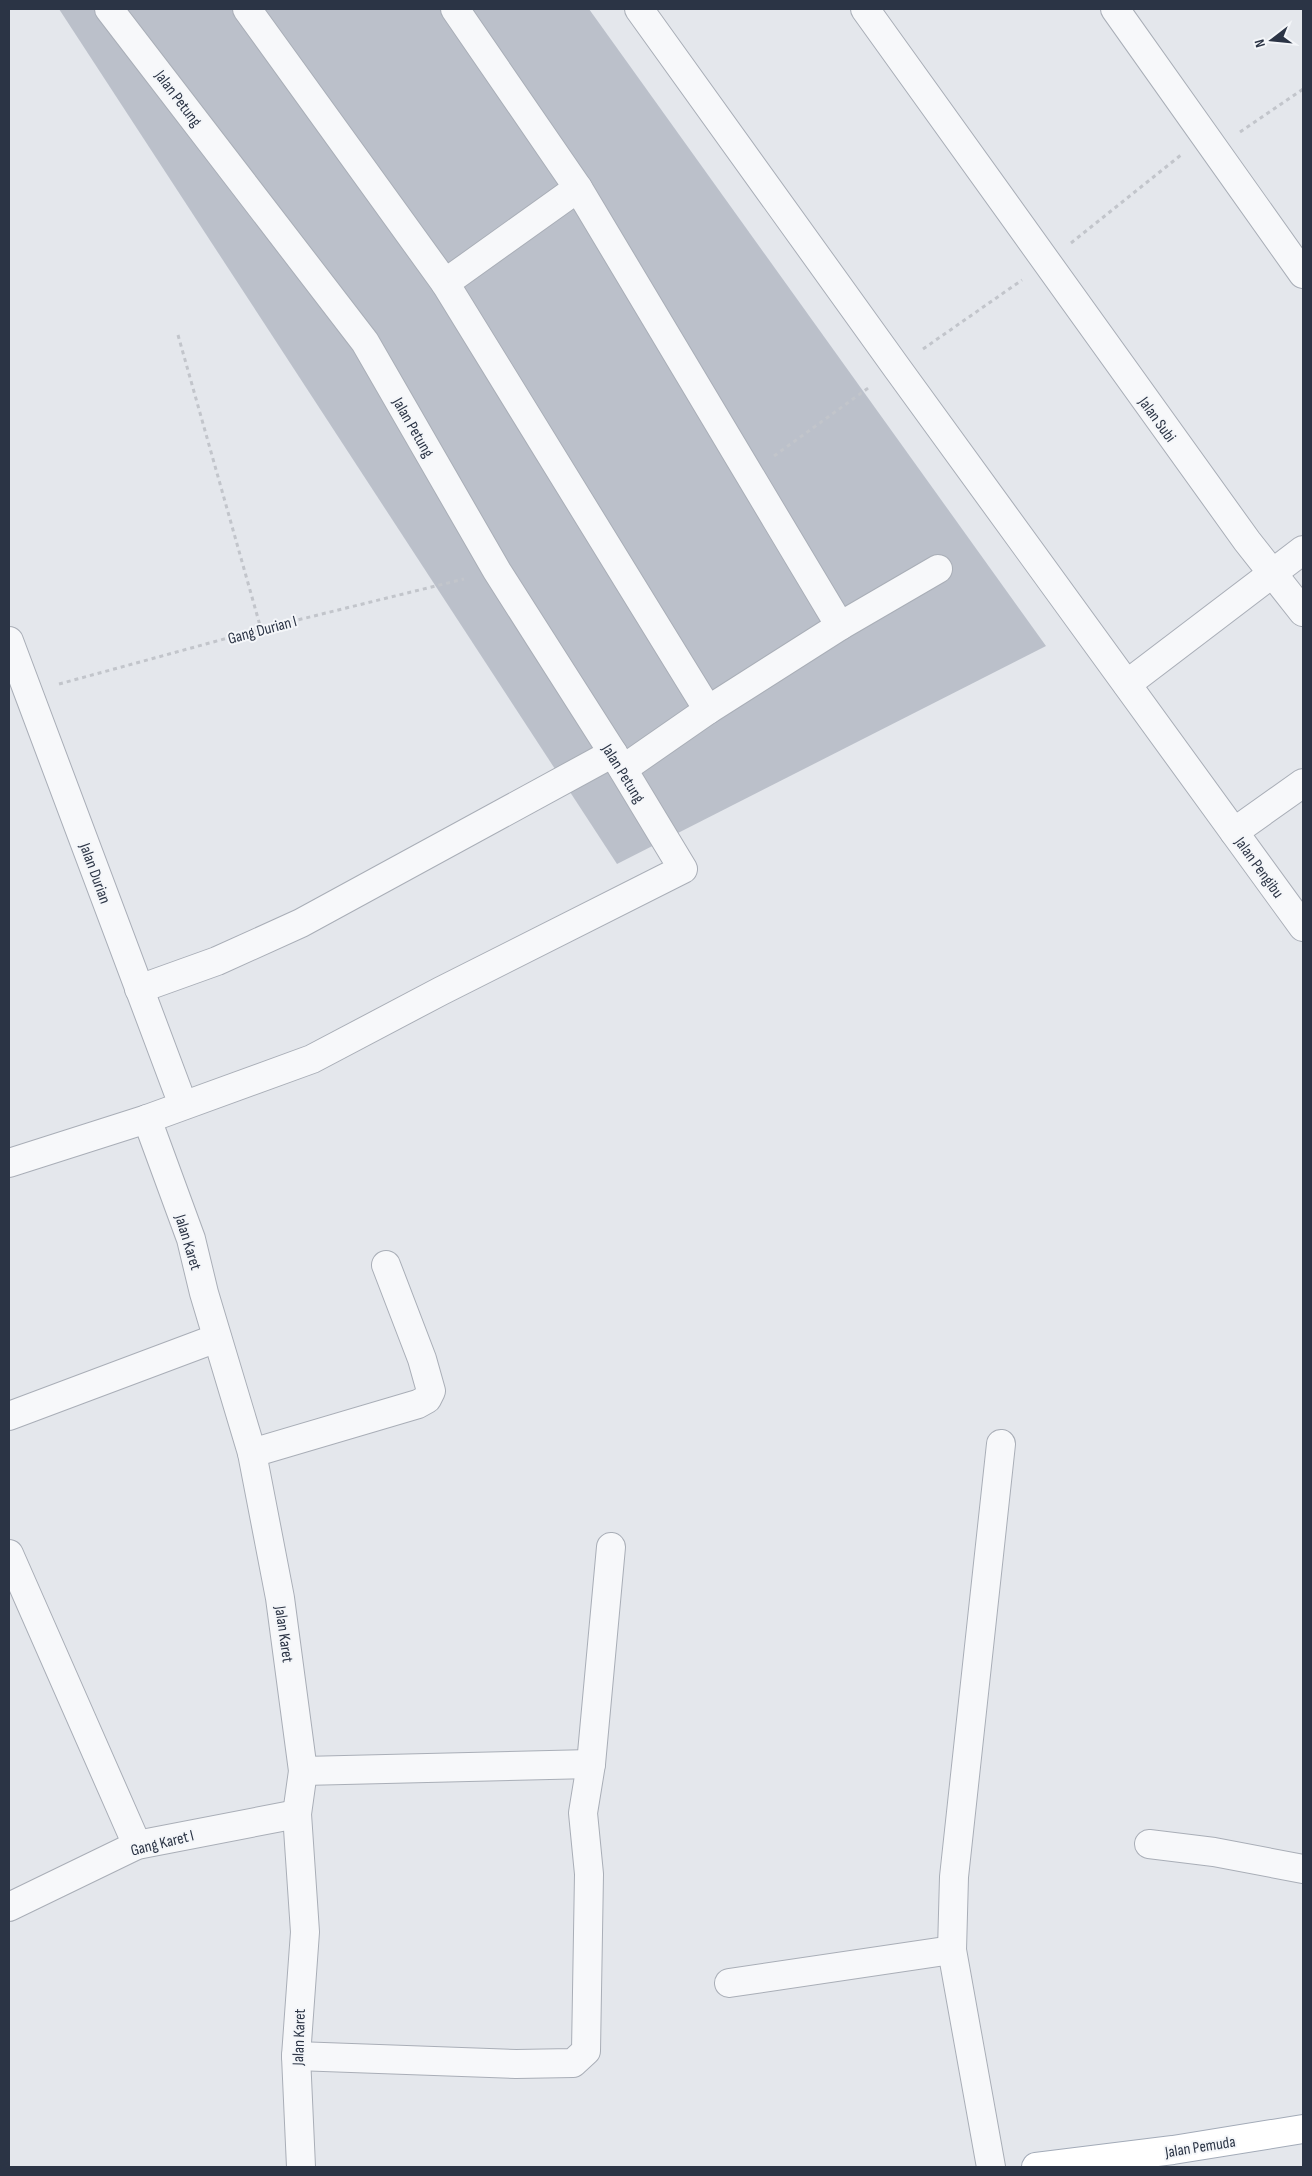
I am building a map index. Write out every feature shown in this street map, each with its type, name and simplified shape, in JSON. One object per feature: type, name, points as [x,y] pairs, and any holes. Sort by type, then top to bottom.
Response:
[{"type":"main road","name":"Jalan Pemuda","points":[[1036,2167],[1173,2150],[1303,2129]]},
{"type":"street","name":"Jalan Petung","points":[[109,9],[365,342],[497,570],[618,761],[683,869],[440,991],[312,1060],[183,1105]]},
{"type":"street","points":[[247,9],[444,283],[708,710]]},
{"type":"street","points":[[455,9],[578,188],[840,626]]},
{"type":"street","name":"Jalan Pengibu","points":[[639,9],[896,368],[1303,927]]},
{"type":"street","name":"Jalan Subi","points":[[865,9],[1247,542],[1303,612]]},
{"type":"street","points":[[1115,9],[1303,274]]},
{"type":"street","points":[[444,283],[578,188]]},
{"type":"street","points":[[1127,684],[1303,550]]},
{"type":"street","points":[[139,989],[217,961],[300,923],[618,761],[708,710],[840,626],[938,569]]},
{"type":"street","name":"Jalan Durian","points":[[9,641],[183,1105]]},
{"type":"street","points":[[1234,832],[1303,783]]},
{"type":"street","points":[[9,1163],[147,1119],[183,1105]]},
{"type":"street","name":"Jalan Karet","points":[[147,1119],[191,1239],[217,1338],[252,1453],[280,1598],[303,1771],[297,1814],[305,1932],[296,2056],[301,2167]]},
{"type":"street","points":[[252,1453],[418,1404],[427,1399],[431,1391],[422,1359],[386,1264]]},
{"type":"street","points":[[9,1416],[217,1338]]},
{"type":"street","points":[[991,2167],[952,1950],[954,1877],[1001,1444]]},
{"type":"street","points":[[296,2056],[516,2064],[573,2063],[586,2051],[589,1874],[583,1813],[591,1764],[611,1547]]},
{"type":"street","points":[[9,1554],[137,1845]]},
{"type":"street","points":[[303,1771],[591,1764]]},
{"type":"street","name":"Gang Karet I","points":[[9,1907],[137,1845],[297,1814]]},
{"type":"street","points":[[1149,1844],[1214,1852],[1303,1870]]},
{"type":"street","points":[[729,1983],[952,1950]]},
{"type":"path","points":[[1215,150],[1303,89]]},
{"type":"path","points":[[178,335],[260,629]]},
{"type":"path","points":[[749,474],[896,368]]},
{"type":"path","name":"Gang Durian I","points":[[29,692],[260,629],[497,570]]},
{"type":"building","points":[[59,9],[589,9],[1046,646],[617,864]]}]
